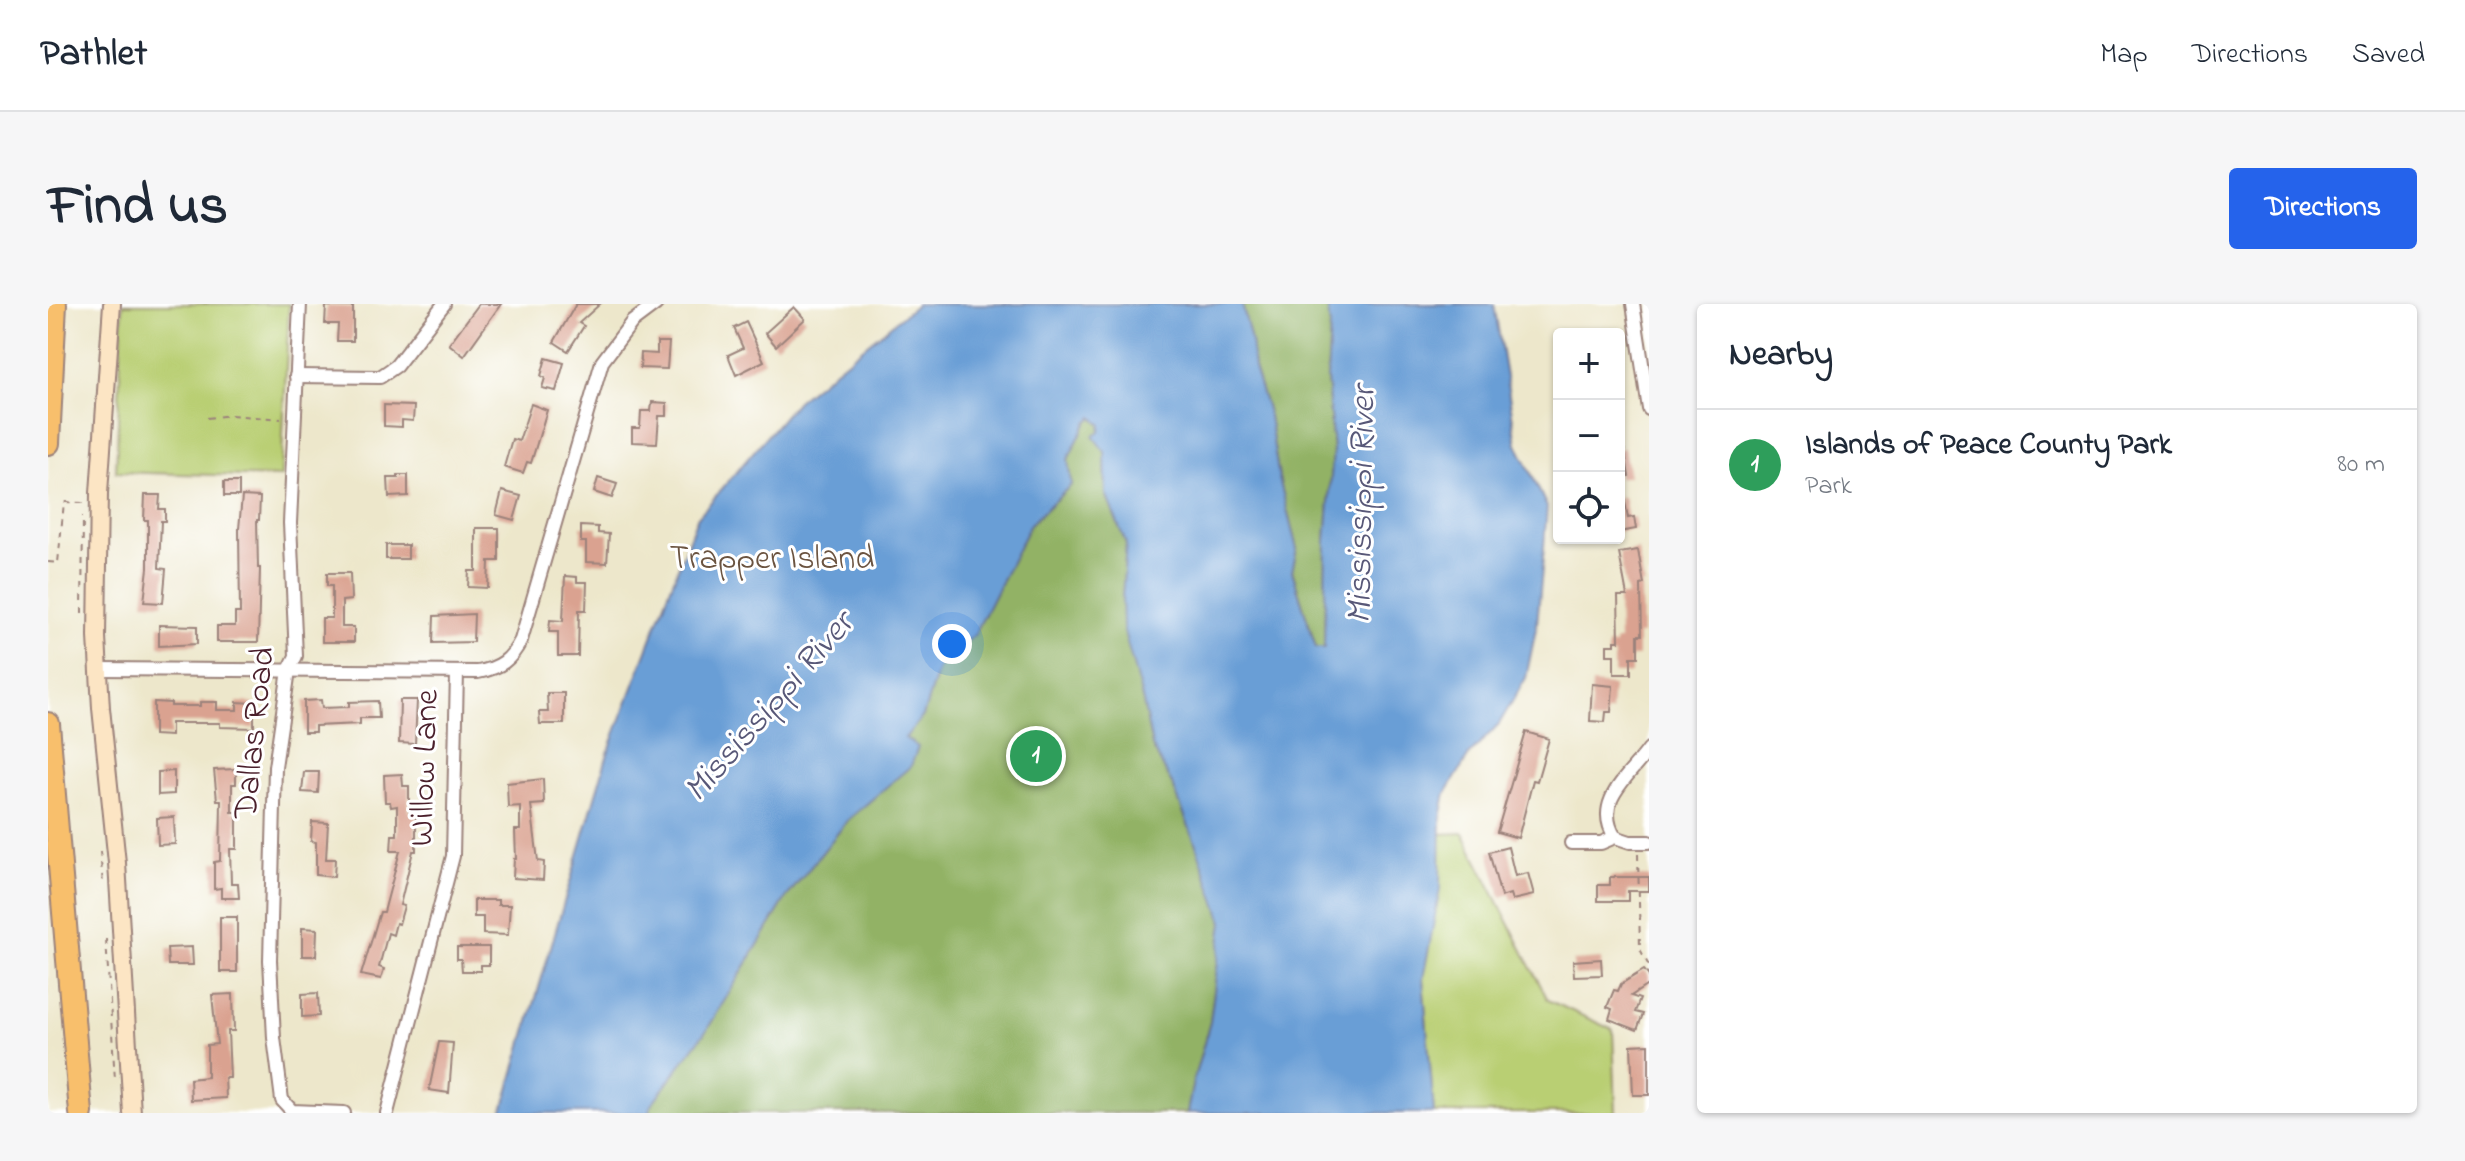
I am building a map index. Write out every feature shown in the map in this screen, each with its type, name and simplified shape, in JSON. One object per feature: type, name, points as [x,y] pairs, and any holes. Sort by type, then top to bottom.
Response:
[{"type":"highway","points":[[48,443],[55,304]]},
{"type":"highway","points":[[48,724],[81,1113]]},
{"type":"street","points":[[112,304],[97,525],[99,669],[117,863],[132,1113]]},
{"type":"street","name":"Dallas Road","points":[[300,304],[290,523],[296,656],[289,670],[275,767],[270,960],[282,1100],[292,1111],[344,1113]]},
{"type":"street","points":[[296,376],[380,377],[396,366],[444,304]]},
{"type":"street","name":"Willow Lane","points":[[387,1113],[453,856],[457,672],[491,670],[504,664],[514,654],[521,640],[602,362],[632,322],[656,304]]},
{"type":"street","points":[[1633,304],[1649,409]]},
{"type":"street","points":[[99,669],[457,672]]},
{"type":"street","points":[[1615,837],[1609,820],[1611,799],[1621,779],[1649,749]]},
{"type":"street","points":[[1571,843],[1601,843],[1615,837],[1644,842]]},
{"type":"path","points":[[207,418],[231,415],[294,420]]},
{"type":"path","points":[[48,562],[58,563],[64,502],[84,503]]},
{"type":"path","points":[[1644,842],[1640,949],[1649,966]]},
{"type":"green space","points":[[123,304],[289,304],[281,477],[116,472]]},
{"type":"green space","points":[[1242,304],[1327,304],[1330,326],[1327,379],[1333,450],[1326,541],[1324,648],[1316,648],[1292,570],[1297,549]]},
{"type":"green space","points":[[1093,417],[1101,424],[1106,494],[1126,544],[1122,598],[1152,746],[1173,786],[1223,922],[1210,1022],[1187,1113],[650,1113],[651,1105],[708,1028],[786,898],[849,819],[911,765],[905,738],[923,716],[938,668],[975,634],[1030,524],[1071,485],[1068,459],[1087,422]]},
{"type":"green space","points":[[1463,833],[1548,1000],[1613,1030],[1616,1113],[1434,1113],[1423,979],[1440,834]]},
{"type":"water","name":"Mississippi River","points":[[917,304],[1242,304],[1297,549],[1292,571],[1316,648],[1324,648],[1326,541],[1333,450],[1327,379],[1330,326],[1327,304],[1494,304],[1517,444],[1547,507],[1537,624],[1526,678],[1499,724],[1470,754],[1446,793],[1441,818],[1440,890],[1423,979],[1434,1113],[1187,1113],[1210,1022],[1223,922],[1173,786],[1152,746],[1123,628],[1126,544],[1106,494],[1105,452],[1093,436],[1100,432],[1101,424],[1093,417],[1087,422],[1068,459],[1071,485],[1030,524],[975,634],[938,668],[923,716],[905,738],[918,747],[911,766],[849,819],[786,898],[708,1028],[651,1105],[650,1113],[502,1113],[608,753],[697,518],[797,401]]},
{"type":"building","points":[[479,304],[501,304],[464,356],[449,344]]},
{"type":"building","points":[[576,304],[600,304],[579,323],[584,326],[568,351],[554,342]]},
{"type":"building","points":[[326,306],[353,307],[353,341],[337,341],[338,324],[325,324]]},
{"type":"building","points":[[794,307],[805,319],[776,346],[765,333]]},
{"type":"building","points":[[746,322],[764,361],[736,375],[728,355],[743,348],[734,328]]},
{"type":"building","points":[[657,342],[669,342],[667,369],[640,368],[641,353],[657,354]]},
{"type":"building","points":[[546,358],[564,363],[556,391],[542,388],[545,378],[541,376]]},
{"type":"building","points":[[652,402],[667,403],[667,416],[659,416],[657,443],[632,442],[632,428],[640,428],[641,411],[651,411]]},
{"type":"building","points":[[531,404],[547,410],[531,463],[527,462],[523,473],[504,467],[512,439],[519,441]]},
{"type":"building","points":[[384,405],[414,406],[413,421],[402,420],[402,427],[384,426]]},
{"type":"building","points":[[1625,454],[1629,476],[1625,477]]},
{"type":"building","points":[[398,475],[408,475],[408,496],[389,497],[388,478],[398,478]]},
{"type":"building","points":[[598,478],[617,484],[612,498],[594,492]]},
{"type":"building","points":[[224,482],[239,482],[239,496],[224,496]]},
{"type":"building","points":[[502,491],[521,496],[514,520],[496,515]]},
{"type":"building","points":[[145,495],[160,495],[159,509],[165,509],[165,521],[161,521],[159,568],[166,569],[163,603],[144,602],[148,568]]},
{"type":"building","points":[[242,496],[260,497],[257,520],[260,568],[258,642],[217,642],[217,626],[235,626],[235,613],[240,613],[239,529]]},
{"type":"building","points":[[1625,502],[1628,518],[1634,517],[1636,529],[1625,531]]},
{"type":"building","points":[[581,526],[598,527],[598,533],[609,534],[607,563],[586,562],[586,542],[581,542]]},
{"type":"building","points":[[476,528],[499,528],[499,561],[489,561],[488,588],[468,587],[469,571],[476,571]]},
{"type":"building","points":[[386,545],[408,545],[408,559],[386,559]]},
{"type":"building","points":[[1638,550],[1644,584],[1641,585],[1642,635],[1638,635],[1638,657],[1631,657],[1631,674],[1614,674],[1614,655],[1607,655],[1607,645],[1615,645],[1615,641],[1619,641],[1618,596],[1627,596],[1619,553]]},
{"type":"building","points":[[327,573],[350,573],[351,600],[342,601],[342,627],[354,627],[354,642],[322,642],[322,618],[332,618],[332,586],[327,586]]},
{"type":"building","points":[[565,576],[577,577],[577,582],[587,582],[586,610],[579,610],[578,656],[558,656],[558,632],[549,632],[550,620],[563,621]]},
{"type":"building","points":[[474,614],[473,642],[433,643],[434,616]]},
{"type":"building","points":[[159,625],[197,626],[197,644],[159,646]]},
{"type":"building","points":[[1592,684],[1613,686],[1611,712],[1606,712],[1605,722],[1590,721]]},
{"type":"building","points":[[547,693],[564,693],[564,724],[540,724],[539,712],[548,712]]},
{"type":"building","points":[[321,700],[322,708],[349,707],[349,702],[378,701],[379,718],[360,718],[360,724],[315,726],[315,732],[304,732],[304,701]]},
{"type":"building","points":[[400,700],[417,700],[415,744],[399,743]]},
{"type":"building","points":[[154,702],[171,703],[171,706],[200,706],[200,702],[217,702],[217,710],[237,710],[237,702],[254,703],[254,728],[220,727],[220,723],[171,723],[171,736],[154,735]]},
{"type":"building","points":[[1526,732],[1549,739],[1537,781],[1533,780],[1518,838],[1497,832]]},
{"type":"building","points":[[236,769],[236,784],[232,784],[232,812],[237,812],[237,849],[230,849],[231,883],[238,883],[239,898],[221,898],[221,888],[214,889],[214,862],[220,861],[221,800],[217,800],[214,770]]},
{"type":"building","points":[[174,771],[174,794],[158,795],[158,772]]},
{"type":"building","points":[[304,772],[319,772],[318,793],[302,792]]},
{"type":"building","points":[[402,774],[403,786],[409,786],[409,811],[416,811],[416,851],[413,851],[400,905],[404,906],[399,924],[396,923],[393,935],[388,933],[379,967],[384,969],[381,979],[361,975],[380,912],[384,912],[400,851],[391,851],[392,835],[397,835],[397,806],[391,807],[390,802],[385,802],[384,775]]},
{"type":"building","points":[[543,779],[544,804],[531,805],[538,861],[544,862],[543,880],[513,878],[515,830],[520,830],[520,806],[508,807],[507,783]]},
{"type":"building","points":[[174,817],[175,844],[158,845],[157,818]]},
{"type":"building","points":[[312,822],[328,823],[326,859],[335,859],[334,877],[316,875],[316,842],[311,841]]},
{"type":"building","points":[[1508,847],[1515,876],[1528,873],[1534,895],[1512,900],[1510,894],[1501,897],[1489,852]]},
{"type":"building","points":[[1610,877],[1649,877],[1649,891],[1628,891],[1628,901],[1598,901],[1598,885],[1610,885]]},
{"type":"building","points":[[474,900],[498,900],[498,905],[510,905],[508,935],[483,934],[483,917],[474,917]]},
{"type":"building","points":[[220,917],[237,917],[237,972],[220,972]]},
{"type":"building","points":[[302,928],[317,929],[316,956],[302,956]]},
{"type":"building","points":[[192,947],[193,965],[168,965],[167,948]]},
{"type":"building","points":[[457,947],[489,947],[489,965],[481,965],[481,971],[462,971],[461,959],[457,959]]},
{"type":"building","points":[[1601,959],[1602,975],[1574,976],[1573,961]]},
{"type":"building","points":[[1644,970],[1649,976],[1649,984],[1631,996],[1640,999],[1635,1012],[1643,1014],[1637,1030],[1609,1019],[1612,1009],[1607,1007],[1614,990],[1618,991],[1621,984]]},
{"type":"building","points":[[318,993],[319,1016],[302,1017],[302,994]]},
{"type":"building","points":[[233,994],[234,1031],[228,1031],[230,1078],[225,1078],[226,1098],[191,1100],[190,1079],[207,1077],[207,1045],[217,1044],[212,995]]},
{"type":"building","points":[[439,1042],[453,1043],[449,1093],[429,1090]]},
{"type":"building","points":[[1649,1044],[1649,1095],[1633,1095],[1631,1045]]},
{"type":"place","name":"Islands of Peace County Park","points":[[1036,756]]},
{"type":"park label","name":"Trapper Island","points":[[772,560]]}]
